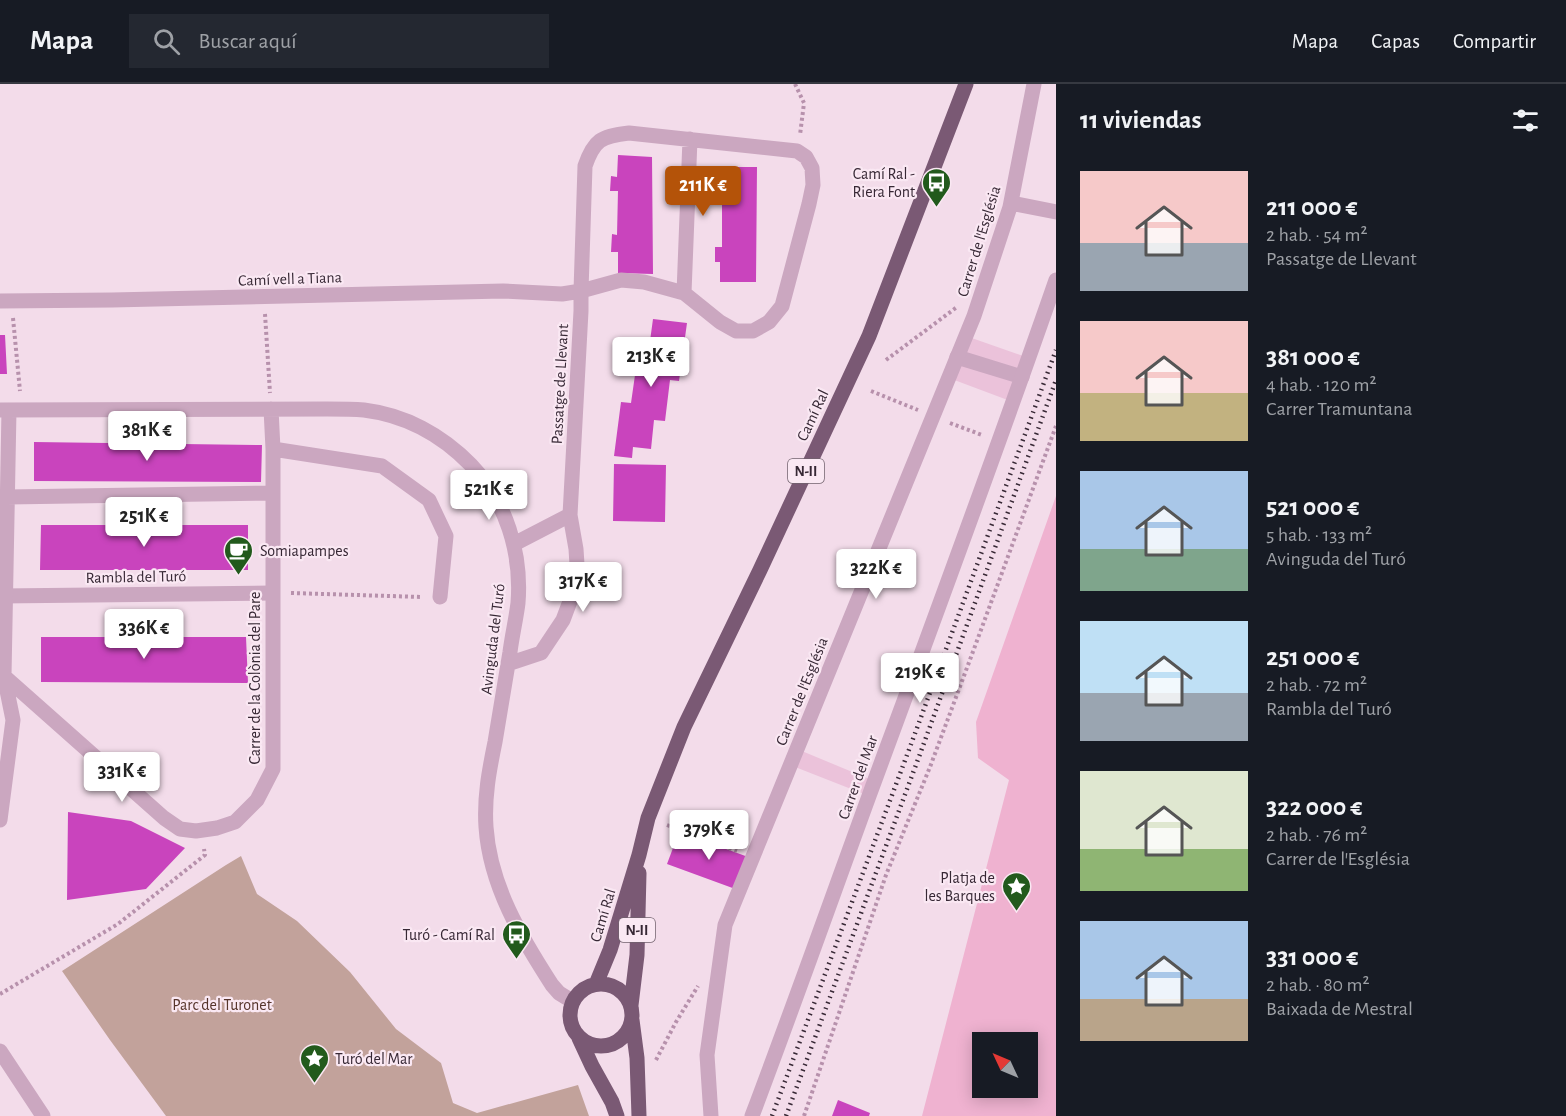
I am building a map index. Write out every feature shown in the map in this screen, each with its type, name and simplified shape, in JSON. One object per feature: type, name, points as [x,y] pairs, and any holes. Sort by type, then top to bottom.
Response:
[{"type":"main road","name":"Camí Ral","points":[[596,984],[610,950],[648,818],[684,727],[869,336],[966,84]]},
{"type":"main road","name":"Camí Ral","points":[[631,1005],[637,955],[639,855]]},
{"type":"main road","points":[[617,1116],[579,1038],[570,1025],[569,1017],[572,1001],[582,990],[596,984],[606,984],[617,988],[631,1005]]},
{"type":"main road","name":"N-II","points":[[631,1005],[637,1058],[639,1116]]},
{"type":"main road","points":[[579,1038],[587,1044],[606,1047],[623,1038],[632,1020]]},
{"type":"street","name":"Carrer de l'Església","points":[[711,1116],[707,1055],[725,925],[974,316],[1011,203],[1034,84]]},
{"type":"street","name":"Passatge de Llevant","points":[[508,664],[541,653],[562,620],[578,580],[576,549],[570,515],[581,311],[585,166],[590,150],[600,140],[613,135],[629,134],[797,151]]},
{"type":"street","points":[[684,293],[690,139]]},
{"type":"street","points":[[581,291],[621,280],[644,282],[684,293],[720,322],[736,331],[753,331],[770,321],[782,306],[813,185],[812,168],[806,157],[797,151]]},
{"type":"street","points":[[1011,203],[1056,212]]},
{"type":"street","name":"Carrer del Mar","points":[[752,1116],[883,767],[1056,280]]},
{"type":"street","name":"Camí vell a Tiana","points":[[6,301],[503,291],[562,294],[581,291]]},
{"type":"street","points":[[957,357],[1022,377]]},
{"type":"street","name":"Carrer de la Colònia del Pare","points":[[203,830],[235,822],[257,800],[273,769],[271,409]]},
{"type":"street","points":[[0,820],[12,720],[5,705],[3,596],[10,410]]},
{"type":"street","name":"Avinguda del Turó","points":[[10,410],[364,410],[395,417],[418,426],[457,451],[478,472],[495,497],[506,520],[514,544],[518,573],[518,603],[486,790],[488,848],[496,879],[513,919],[552,985],[559,993],[572,1001]]},
{"type":"street","points":[[273,449],[382,466],[429,500],[446,536],[440,597]]},
{"type":"street","points":[[8,497],[273,494]]},
{"type":"street","points":[[514,544],[570,515]]},
{"type":"street","name":"Rambla del Turó","points":[[3,596],[272,592]]},
{"type":"street","points":[[4,676],[164,818],[180,829],[203,830]]},
{"type":"street","points":[[0,1051],[43,1116]]},
{"type":"path","points":[[795,84],[804,104],[797,151]]},
{"type":"path","points":[[264,297],[271,409]]},
{"type":"path","points":[[6,301],[10,410]]},
{"type":"path","points":[[886,360],[957,307]]},
{"type":"path","points":[[871,391],[933,417],[1000,441]]},
{"type":"path","points":[[804,1116],[886,875],[930,767],[1056,426]]},
{"type":"path","points":[[272,592],[440,597]]},
{"type":"path","points":[[667,825],[752,857]]},
{"type":"path","points":[[0,994],[118,924],[205,855],[203,830]]},
{"type":"path","points":[[656,1060],[697,986],[716,986]]},
{"type":"green space","name":"Parc del Turonet","points":[[241,856],[257,894],[297,921],[350,972],[396,1029],[441,1063],[453,1103],[477,1113],[578,1085],[589,1116],[166,1116],[62,971]]},
{"type":"sand","name":"Platja de les Barques","points":[[1056,496],[1056,1116],[922,1116],[1009,780],[978,758],[976,722]]},
{"type":"shaded area","points":[[966,336],[1029,358],[1013,402],[949,378]]},
{"type":"shaded area","points":[[797,749],[874,781],[869,796],[790,765]]},
{"type":"building","points":[[618,155],[652,157],[653,274],[618,273],[618,252],[611,252],[612,234],[617,235],[618,191],[610,191],[611,176],[617,177]]},
{"type":"building","points":[[722,167],[757,167],[756,282],[720,282],[720,262],[715,262],[715,247],[722,247],[722,201],[717,202],[717,187],[721,187]]},
{"type":"building","points":[[653,319],[687,323],[679,381],[670,380],[665,421],[654,420],[651,449],[633,447],[632,458],[614,456],[621,402],[631,403],[637,361],[647,363]]},
{"type":"building","points":[[0,335],[5,335],[7,374],[0,374]]},
{"type":"building","points":[[34,442],[262,445],[261,482],[34,481]]},
{"type":"building","points":[[614,464],[666,465],[665,522],[613,521]]},
{"type":"building","points":[[41,525],[248,525],[248,570],[40,570]]},
{"type":"building","points":[[41,637],[246,637],[248,683],[41,682]]},
{"type":"building","points":[[68,812],[131,821],[185,848],[146,889],[67,900]]},
{"type":"building","points":[[679,832],[751,858],[738,890],[667,864]]},
{"type":"building","points":[[838,1100],[870,1113],[869,1116],[832,1116]]},
{"type":"railway","points":[[772,1116],[1056,350]]},
{"type":"railway","points":[[786,1116],[1056,380]]},
{"type":"place","name":"Camí Ral - Riera Font","points":[[936,208]]},
{"type":"place","name":"Somiapampes","points":[[239,576]]},
{"type":"place","name":"Platja de les Barques","points":[[1016,912]]},
{"type":"place","name":"Turó - Camí Ral","points":[[516,960]]},
{"type":"place","name":"Turó del Mar","points":[[314,1084]]}]
